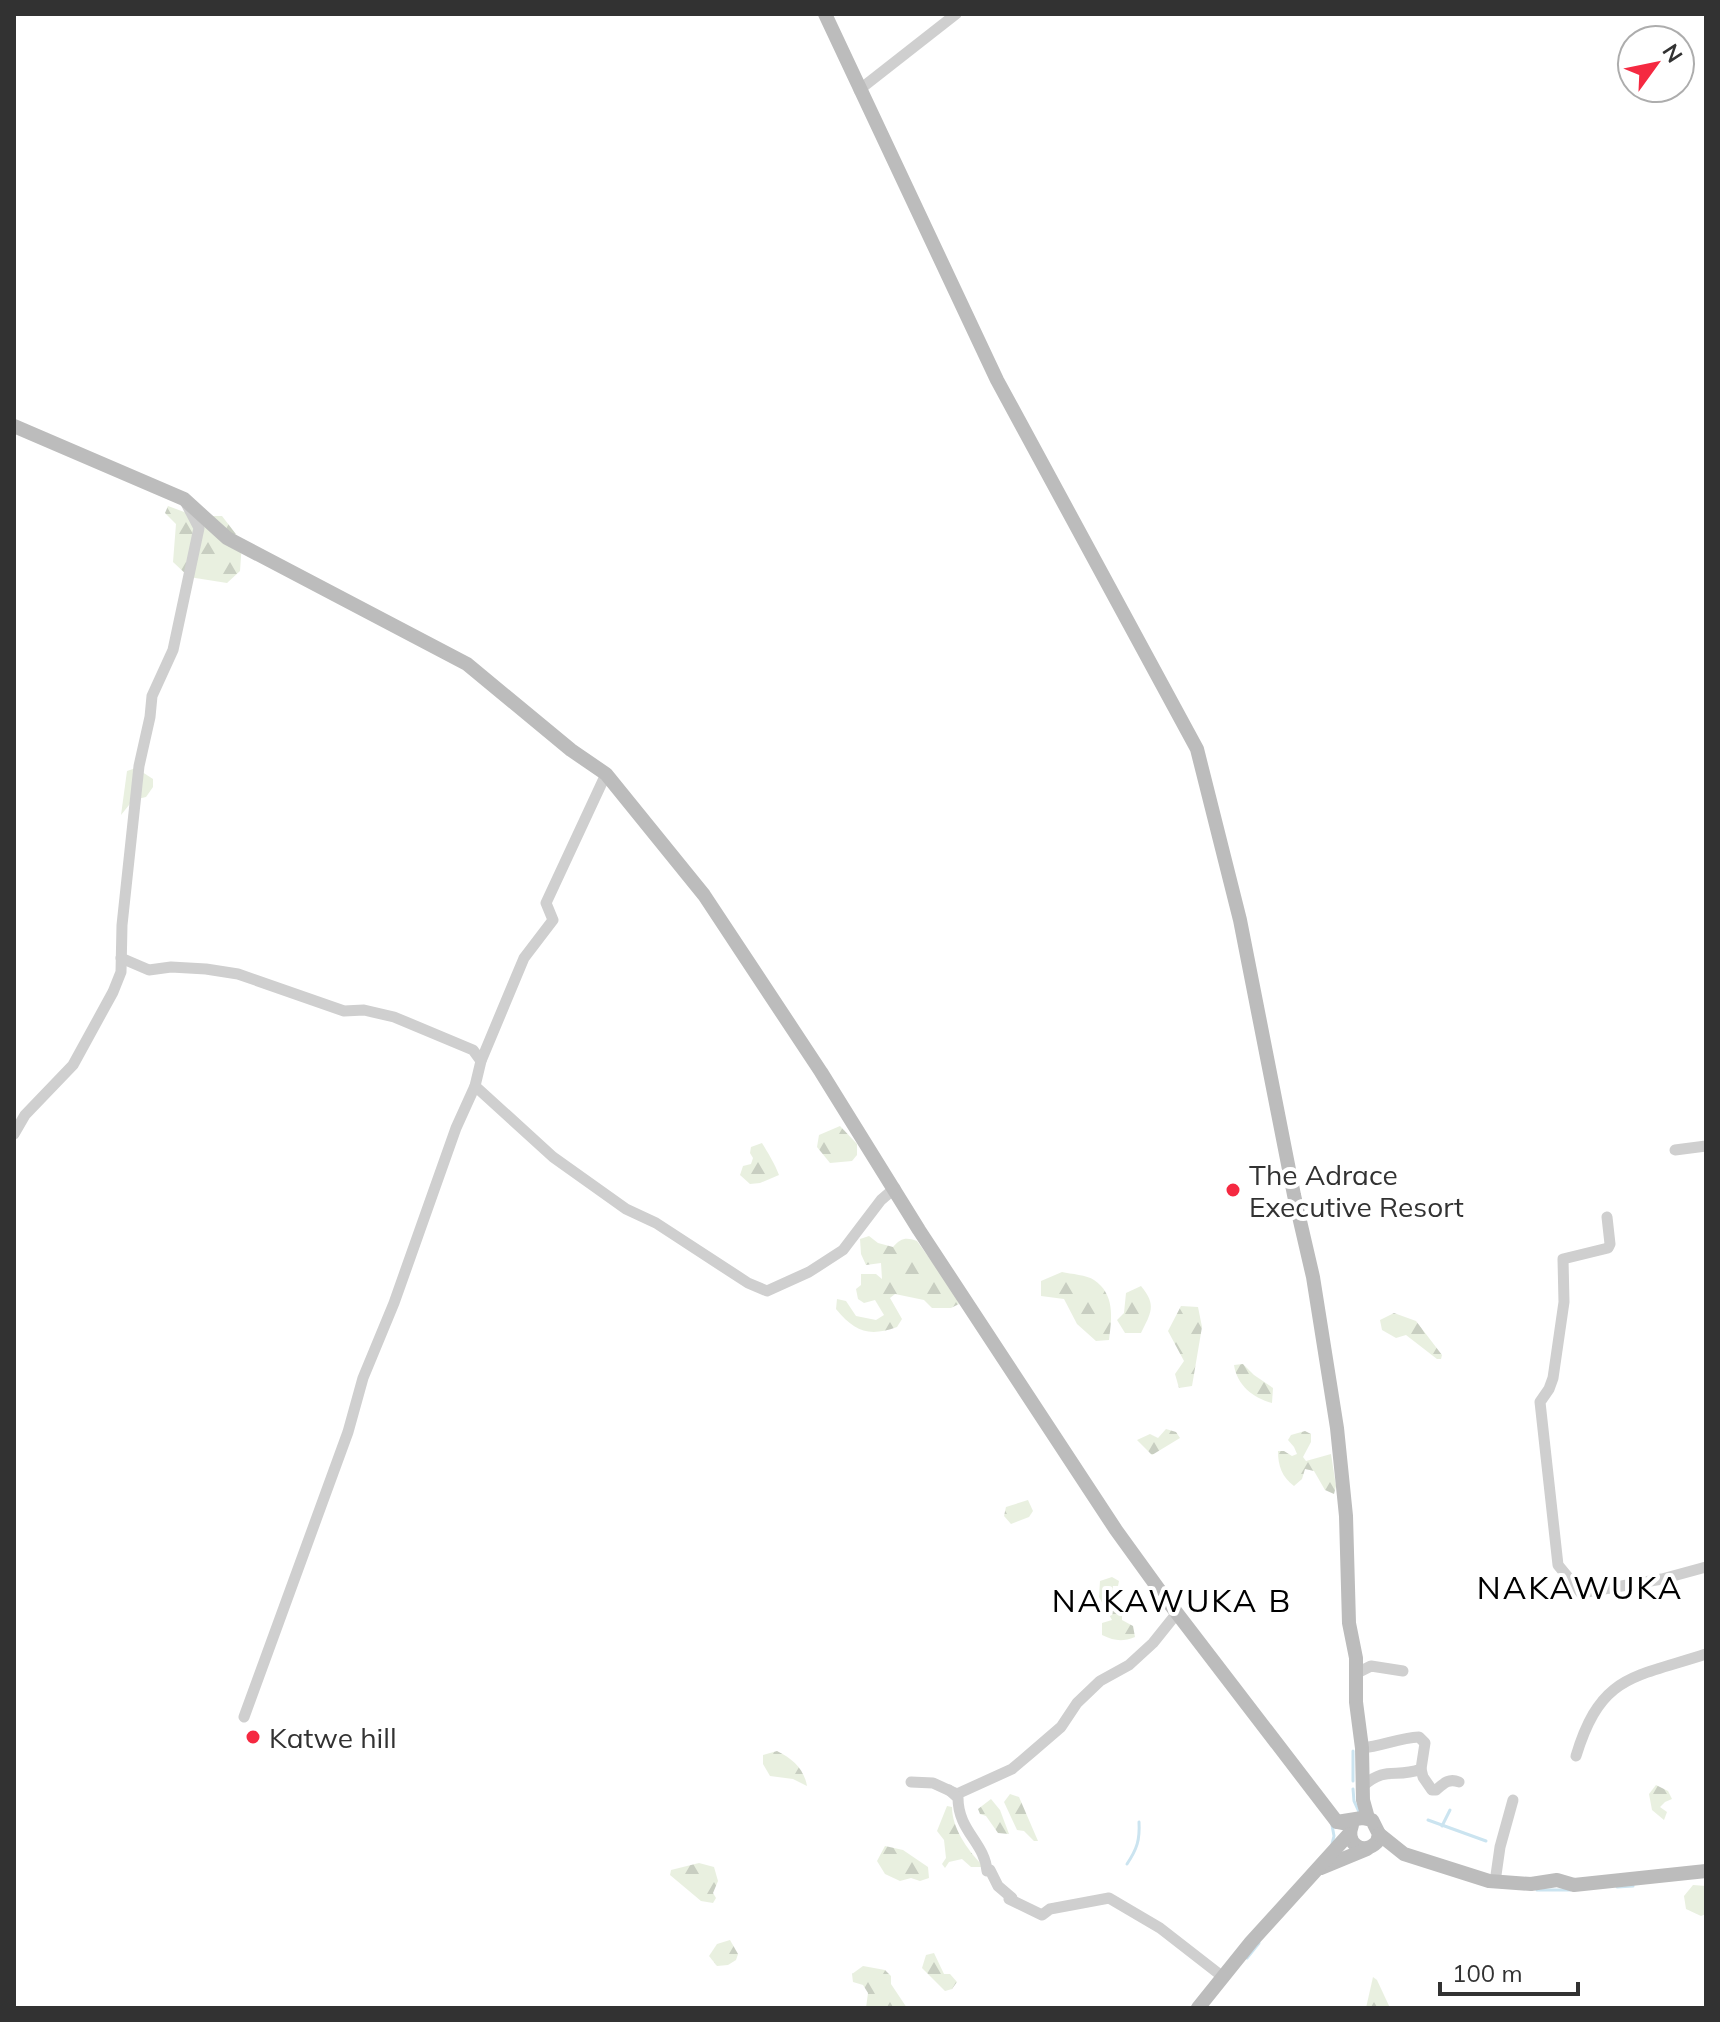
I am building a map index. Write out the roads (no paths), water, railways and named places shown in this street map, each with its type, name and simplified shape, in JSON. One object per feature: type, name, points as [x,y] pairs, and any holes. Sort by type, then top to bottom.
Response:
[{"type":"main road","points":[[825,14],[997,380],[1197,749],[1240,920],[1313,1277],[1339,1443],[1346,1516],[1349,1623],[1356,1658],[1363,1800],[1368,1818],[1375,1823],[1373,1843]]},
{"type":"main road","points":[[14,426],[184,499],[227,538],[467,664],[571,750],[606,774],[704,895],[1088,1488],[1177,1613],[1337,1822],[1352,1825],[1349,1834],[1198,2008]]},
{"type":"main road","points":[[1337,1822],[1368,1818]]},
{"type":"main road","points":[[1349,1834],[1355,1846],[1373,1843],[1495,1882],[1531,1884],[1557,1880],[1574,1885],[1706,1871]]},
{"type":"main road","points":[[1317,1869],[1373,1843]]},
{"type":"street","points":[[859,90],[956,14]]},
{"type":"street","points":[[14,1134],[25,1115],[73,1065],[121,972],[128,859],[139,766],[152,696],[173,650],[199,528],[184,499]]},
{"type":"street","points":[[244,1717],[348,1432],[363,1378],[399,1290],[456,1128],[475,1086],[481,1061],[524,958],[553,920],[546,903],[606,774]]},
{"type":"street","points":[[121,958],[149,970],[171,967],[238,974],[344,1011],[364,1010],[394,1017],[473,1050],[481,1061]]},
{"type":"street","points":[[475,1086],[553,1157],[626,1209],[656,1223],[748,1283],[767,1291],[809,1272],[843,1250],[881,1200],[895,1188]]},
{"type":"street","points":[[1675,1150],[1706,1146]]},
{"type":"street","points":[[1607,1217],[1608,1248],[1563,1259],[1564,1302],[1553,1378],[1540,1402],[1558,1565],[1563,1574],[1574,1582],[1579,1593],[1662,1579],[1706,1567]]},
{"type":"street","points":[[911,1782],[933,1783],[957,1794],[1012,1769],[1061,1727],[1077,1703],[1101,1680],[1129,1665],[1153,1643],[1177,1613]]},
{"type":"street","points":[[1576,1756],[1590,1719],[1612,1690],[1652,1670],[1706,1654]]},
{"type":"street","points":[[1355,1674],[1371,1666],[1403,1671]]},
{"type":"street","points":[[1362,1748],[1419,1737],[1425,1743],[1421,1769],[1432,1790],[1446,1782],[1459,1782]]},
{"type":"street","points":[[1363,1786],[1377,1774],[1394,1772],[1405,1775],[1421,1769]]},
{"type":"street","points":[[949,1790],[958,1798],[958,1815],[963,1824],[986,1856],[987,1871],[990,1870],[998,1886],[1012,1898],[1009,1899],[1042,1915],[1050,1909],[1109,1898],[1160,1928],[1223,1977]]},
{"type":"street","points":[[1495,1882],[1513,1800]]},
{"type":"waterway","points":[[1353,1751],[1353,1781]]},
{"type":"waterway","points":[[1353,1789],[1359,1812]]},
{"type":"waterway","points":[[1442,1826],[1450,1810]]},
{"type":"waterway","points":[[1428,1820],[1486,1841]]},
{"type":"waterway","points":[[1127,1864],[1137,1844],[1139,1822]]},
{"type":"waterway","points":[[1332,1825],[1332,1844]]},
{"type":"waterway","points":[[1617,1887],[1633,1886]]},
{"type":"waterway","points":[[1537,1890],[1570,1890]]},
{"type":"waterway","points":[[1247,1958],[1259,1943]]},
{"type":"place","name":"The Adrace Executive Resort","points":[[1233,1190]]},
{"type":"place","name":"Katwe hill","points":[[253,1737]]},
{"type":"district","name":"NAKAWUKA","points":[[1580,1587]]},
{"type":"district","name":"NAKAWUKA B","points":[[1172,1600]]}]
